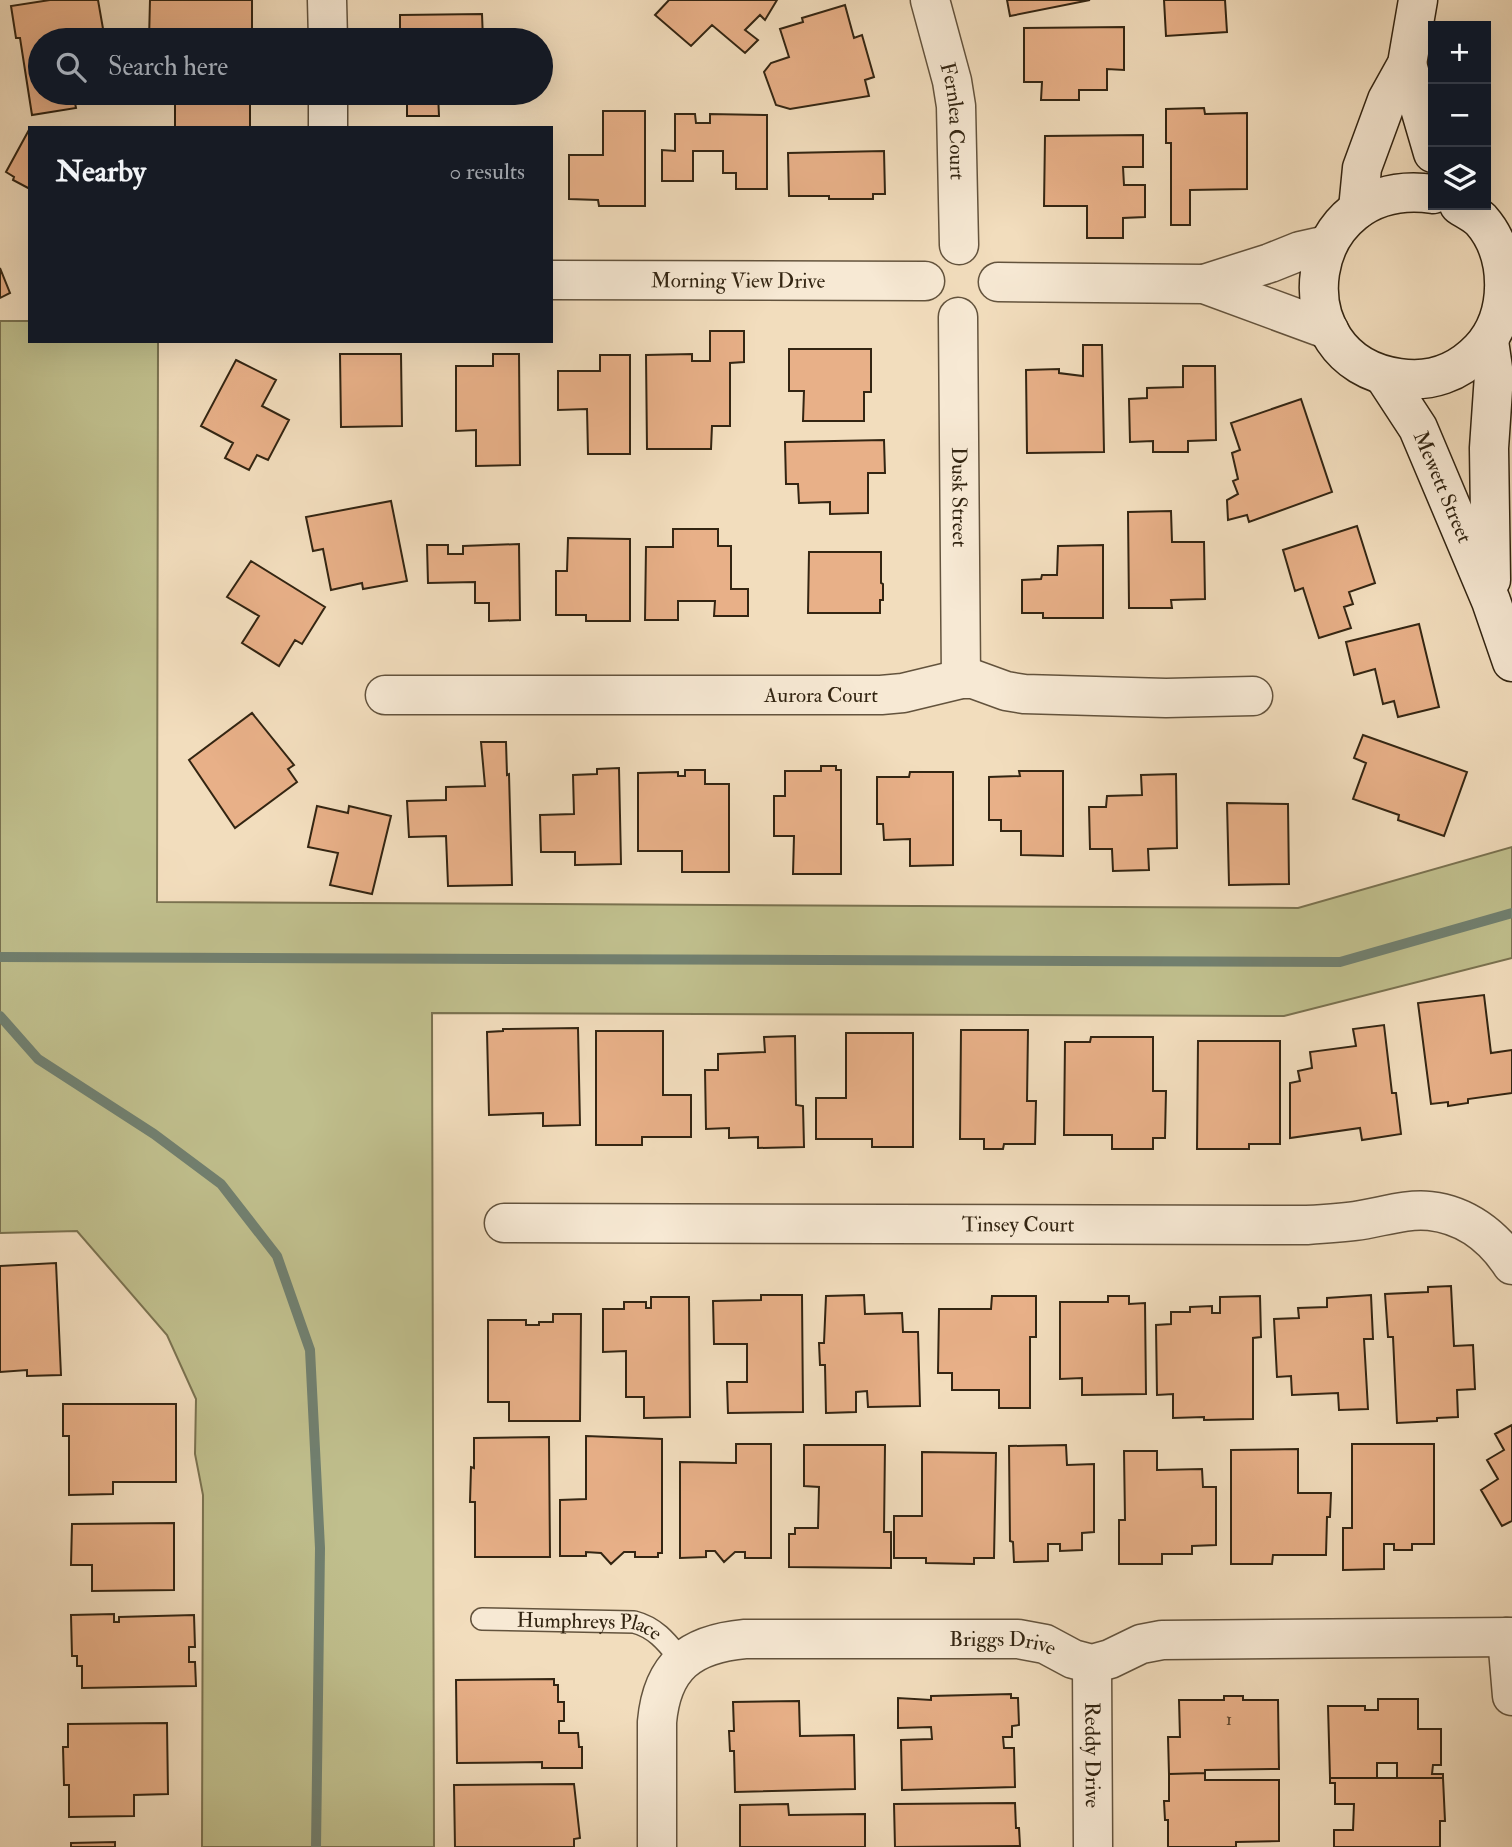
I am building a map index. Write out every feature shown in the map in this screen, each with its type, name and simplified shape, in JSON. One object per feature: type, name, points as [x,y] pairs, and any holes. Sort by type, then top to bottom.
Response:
[{"type":"street","points":[[327,0],[328,28]]},
{"type":"street","name":"Fernlea Court","points":[[930,0],[956,106],[959,245]]},
{"type":"street","points":[[1358,209],[1362,169],[1387,100],[1407,64],[1418,0]]},
{"type":"street","points":[[1407,64],[1431,147]]},
{"type":"street","points":[[328,105],[328,126]]},
{"type":"street","points":[[1428,194],[1406,192],[1380,197],[1358,209],[1340,225],[1327,245],[1318,273],[1319,303],[1329,330],[1343,351],[1362,367],[1384,376],[1413,380],[1443,376],[1468,362],[1489,341],[1503,313],[1509,280],[1484,216]]},
{"type":"street","points":[[959,245],[982,251],[991,259],[998,282],[990,303],[981,311],[958,317],[948,315],[931,302],[925,281],[932,260],[939,252],[959,245]]},
{"type":"street","points":[[998,282],[1203,284],[1300,251],[1327,245]]},
{"type":"street","name":"Morning View Drive","points":[[553,280],[925,281]]},
{"type":"street","points":[[1203,284],[1329,330]]},
{"type":"street","name":"Dusk Street","points":[[958,317],[961,678]]},
{"type":"street","name":"Mewett Street","points":[[1489,341],[1494,375],[1489,448],[1491,601]]},
{"type":"street","name":"Mewett Street","points":[[1384,376],[1418,428],[1491,601],[1512,662]]},
{"type":"street","name":"Aurora Court","points":[[385,695],[881,695],[903,693],[961,678],[1024,694],[1167,698],[1253,696]]},
{"type":"street","name":"Tinsey Court","points":[[504,1223],[1307,1225],[1428,1210],[1460,1218],[1484,1232],[1512,1265]]},
{"type":"street","points":[[1092,1664],[1142,1644],[1162,1640],[1510,1637],[1512,1696]]},
{"type":"street","name":"Briggs Drive","points":[[657,1847],[658,1704],[672,1671],[700,1647],[721,1641],[745,1639],[1018,1639],[1045,1644],[1073,1659],[1092,1664]]},
{"type":"street","name":"Reddy Drive","points":[[1092,1664],[1093,1847]]},
{"type":"lane","name":"Humphreys Place","points":[[482,1619],[634,1622],[659,1633],[682,1661]]},
{"type":"shaded area","points":[[0,321],[28,321],[28,343],[158,343],[157,902],[1298,908],[1512,847],[1512,958],[1284,1016],[432,1013],[434,1847],[202,1847],[203,1495],[195,1454],[196,1399],[167,1335],[77,1231],[0,1233]]},
{"type":"building","points":[[50,0],[98,0],[103,28],[28,28],[28,89],[20,38],[16,38],[11,6]]},
{"type":"building","points":[[150,0],[252,0],[252,28],[149,28]]},
{"type":"building","points":[[669,0],[777,0],[765,20],[760,15],[745,30],[758,40],[745,53],[712,25],[691,46],[655,15]]},
{"type":"building","points":[[1007,0],[1090,0],[1010,16]]},
{"type":"building","points":[[1164,0],[1225,0],[1227,32],[1166,36]]},
{"type":"building","points":[[845,5],[854,38],[862,35],[874,77],[865,80],[869,96],[790,109],[776,105],[764,72],[771,63],[789,57],[780,29],[803,22],[802,18]]},
{"type":"building","points":[[482,14],[483,28],[400,28],[400,15]]},
{"type":"building","points":[[1124,27],[1124,70],[1107,69],[1107,90],[1079,90],[1079,100],[1041,100],[1042,82],[1024,82],[1024,28]]},
{"type":"building","points":[[30,105],[75,105],[76,108],[32,115]]},
{"type":"building","points":[[175,105],[250,105],[250,126],[175,126]]},
{"type":"building","points":[[407,105],[439,105],[439,116],[407,116]]},
{"type":"building","points":[[1204,108],[1205,114],[1247,113],[1247,189],[1190,190],[1190,225],[1171,225],[1171,143],[1166,143],[1166,109]]},
{"type":"building","points":[[603,111],[645,111],[645,206],[599,206],[598,200],[569,199],[569,155],[603,155]]},
{"type":"building","points":[[675,114],[695,114],[696,123],[710,123],[710,114],[767,115],[767,189],[736,189],[736,173],[723,173],[723,151],[693,151],[693,181],[662,181],[662,150],[675,151]]},
{"type":"building","points":[[28,132],[28,188],[13,180],[14,177],[6,172]]},
{"type":"building","points":[[1143,135],[1143,167],[1123,167],[1124,185],[1145,185],[1145,217],[1123,218],[1123,238],[1087,238],[1087,206],[1044,206],[1045,136]]},
{"type":"building","points":[[884,151],[885,194],[873,194],[873,199],[789,196],[788,153]]},
{"type":"building","points":[[0,268],[10,293],[0,298]]},
{"type":"building","points":[[710,331],[744,331],[744,362],[730,363],[730,426],[712,426],[711,449],[647,449],[646,355],[692,354],[692,361],[710,361]]},
{"type":"building","points":[[1083,345],[1102,345],[1104,452],[1027,453],[1026,370],[1059,369],[1059,373],[1083,376]]},
{"type":"building","points":[[789,349],[871,349],[871,392],[864,392],[864,421],[803,421],[804,391],[789,391]]},
{"type":"building","points":[[340,354],[401,354],[402,426],[341,427]]},
{"type":"building","points":[[493,354],[519,354],[520,465],[476,466],[476,430],[456,431],[456,366],[493,366]]},
{"type":"building","points":[[600,355],[630,355],[630,454],[588,454],[587,409],[558,410],[558,371],[600,371]]},
{"type":"building","points":[[236,360],[276,380],[262,406],[289,420],[268,460],[257,455],[249,470],[225,458],[233,443],[201,426]]},
{"type":"building","points":[[1183,366],[1215,366],[1216,440],[1188,441],[1188,452],[1153,452],[1153,441],[1130,442],[1129,399],[1147,398],[1147,388],[1183,387]]},
{"type":"building","points":[[1301,399],[1332,492],[1249,522],[1247,515],[1228,520],[1227,500],[1238,494],[1233,481],[1238,479],[1232,453],[1240,450],[1231,423]]},
{"type":"building","points":[[884,440],[885,473],[868,473],[868,513],[830,514],[830,502],[799,503],[798,484],[786,484],[785,442]]},
{"type":"building","points":[[391,501],[407,581],[363,589],[362,583],[331,590],[323,549],[313,551],[306,517]]},
{"type":"building","points":[[1171,511],[1172,542],[1204,542],[1205,599],[1171,600],[1172,608],[1129,608],[1128,512]]},
{"type":"building","points":[[1357,526],[1375,583],[1349,592],[1353,604],[1344,607],[1351,628],[1319,638],[1303,588],[1295,591],[1283,550]]},
{"type":"building","points":[[673,529],[718,529],[718,546],[731,546],[731,589],[748,589],[748,616],[714,616],[715,601],[678,601],[678,620],[645,620],[646,547],[673,547]]},
{"type":"building","points":[[568,538],[630,539],[630,621],[586,621],[586,615],[556,615],[556,571],[567,571]]},
{"type":"building","points":[[519,544],[520,620],[489,621],[489,603],[475,603],[475,582],[428,583],[427,545],[448,545],[448,554],[463,554],[463,546]]},
{"type":"building","points":[[1103,545],[1103,618],[1043,618],[1043,613],[1022,613],[1022,580],[1041,579],[1042,575],[1057,575],[1058,546]]},
{"type":"building","points":[[809,552],[881,552],[883,600],[880,600],[880,613],[808,613]]},
{"type":"building","points":[[251,561],[325,607],[302,644],[295,640],[279,666],[242,643],[259,616],[227,597]]},
{"type":"building","points":[[1419,624],[1439,707],[1398,717],[1394,701],[1383,704],[1375,669],[1354,675],[1346,642]]},
{"type":"building","points":[[252,713],[294,765],[288,769],[297,782],[235,828],[189,760]]},
{"type":"building","points":[[1363,735],[1467,772],[1444,836],[1398,820],[1399,815],[1353,799],[1366,763],[1354,758]]},
{"type":"building","points":[[481,742],[506,742],[512,885],[448,886],[446,836],[409,837],[407,801],[446,800],[446,787],[485,786]]},
{"type":"building","points":[[821,766],[836,766],[836,770],[841,770],[841,874],[793,874],[794,836],[774,836],[774,796],[785,796],[785,771],[821,771]]},
{"type":"building","points":[[619,768],[621,864],[575,865],[575,852],[541,852],[540,815],[574,814],[573,775],[597,774],[597,769]]},
{"type":"building","points":[[685,770],[705,770],[705,784],[729,784],[729,872],[682,872],[682,851],[638,851],[638,773],[678,772],[678,776],[685,776]]},
{"type":"building","points":[[1019,771],[1063,771],[1063,856],[1021,855],[1021,831],[1001,831],[1001,820],[989,820],[989,777],[1020,776]]},
{"type":"building","points":[[910,772],[953,772],[953,865],[910,866],[910,839],[884,840],[883,824],[877,824],[877,777],[909,777]]},
{"type":"building","points":[[1176,774],[1177,848],[1148,849],[1149,870],[1113,871],[1112,849],[1090,849],[1089,807],[1106,807],[1107,796],[1142,795],[1141,775]]},
{"type":"building","points":[[1227,803],[1288,804],[1289,884],[1229,885]]},
{"type":"building","points":[[317,806],[348,813],[349,806],[391,816],[372,894],[330,885],[338,853],[308,847]]},
{"type":"building","points":[[1484,995],[1491,1053],[1512,1050],[1512,1093],[1468,1099],[1468,1103],[1448,1106],[1448,1102],[1431,1104],[1418,1003]]},
{"type":"building","points":[[1384,1025],[1392,1093],[1396,1093],[1401,1134],[1362,1140],[1360,1128],[1290,1138],[1290,1083],[1300,1081],[1298,1071],[1312,1068],[1310,1052],[1356,1046],[1353,1029]]},
{"type":"building","points":[[578,1028],[580,1125],[543,1126],[543,1113],[489,1115],[487,1032],[503,1029]]},
{"type":"building","points":[[961,1030],[1028,1030],[1027,1101],[1036,1101],[1035,1144],[1004,1144],[1003,1149],[984,1149],[984,1139],[960,1139]]},
{"type":"building","points":[[596,1031],[663,1031],[663,1095],[691,1095],[691,1137],[642,1137],[642,1145],[596,1145]]},
{"type":"building","points":[[846,1033],[913,1033],[913,1147],[872,1147],[872,1139],[816,1139],[816,1098],[846,1098]]},
{"type":"building","points":[[795,1036],[796,1105],[803,1106],[804,1147],[758,1148],[758,1137],[729,1138],[729,1128],[706,1129],[705,1070],[718,1070],[718,1054],[765,1052],[764,1037]]},
{"type":"building","points":[[1091,1037],[1153,1037],[1153,1091],[1166,1091],[1165,1138],[1153,1138],[1153,1149],[1112,1149],[1112,1135],[1064,1135],[1065,1042],[1090,1042]]},
{"type":"building","points":[[1198,1041],[1280,1041],[1280,1144],[1249,1144],[1249,1149],[1197,1149]]},
{"type":"building","points":[[56,1263],[61,1375],[27,1376],[27,1370],[0,1372],[0,1266]]},
{"type":"building","points":[[1451,1286],[1454,1346],[1473,1345],[1475,1389],[1457,1390],[1458,1417],[1397,1423],[1393,1337],[1388,1337],[1385,1294],[1428,1292],[1428,1287]]},
{"type":"building","points":[[761,1295],[802,1295],[803,1412],[728,1413],[727,1382],[747,1382],[747,1344],[714,1344],[713,1301],[761,1300]]},
{"type":"building","points":[[864,1295],[865,1314],[902,1313],[903,1332],[918,1332],[920,1406],[868,1407],[867,1391],[856,1392],[856,1412],[826,1413],[825,1365],[820,1365],[819,1343],[824,1343],[826,1296]]},
{"type":"building","points":[[1371,1295],[1373,1339],[1364,1339],[1368,1409],[1339,1410],[1338,1393],[1292,1395],[1291,1376],[1277,1377],[1274,1319],[1299,1318],[1298,1308],[1327,1307],[1327,1298]]},
{"type":"building","points":[[992,1296],[1036,1296],[1036,1337],[1030,1337],[1030,1408],[999,1408],[999,1390],[952,1390],[952,1373],[938,1373],[939,1309],[991,1309]]},
{"type":"building","points":[[1108,1296],[1129,1296],[1129,1304],[1145,1303],[1146,1394],[1082,1395],[1082,1378],[1060,1379],[1060,1302],[1108,1302]]},
{"type":"building","points":[[1260,1296],[1261,1337],[1253,1338],[1253,1419],[1173,1418],[1173,1394],[1157,1395],[1156,1325],[1171,1324],[1171,1312],[1190,1312],[1190,1307],[1212,1306],[1212,1313],[1220,1313],[1220,1297]]},
{"type":"building","points":[[651,1297],[689,1297],[690,1417],[644,1418],[644,1397],[626,1397],[626,1351],[603,1352],[603,1309],[624,1309],[624,1302],[646,1302],[646,1308],[651,1308]]},
{"type":"building","points":[[553,1314],[581,1314],[580,1421],[509,1421],[509,1402],[488,1402],[488,1320],[526,1320],[526,1325],[539,1325],[539,1322],[553,1322]]},
{"type":"building","points":[[63,1404],[176,1404],[176,1482],[113,1482],[113,1494],[69,1495],[69,1436],[63,1436]]},
{"type":"building","points":[[1512,1425],[1512,1521],[1502,1526],[1481,1490],[1498,1479],[1487,1460],[1504,1450],[1495,1434]]},
{"type":"building","points":[[586,1436],[662,1439],[662,1553],[658,1553],[658,1557],[635,1557],[635,1552],[624,1552],[611,1564],[601,1553],[560,1556],[560,1500],[586,1499]]},
{"type":"building","points":[[549,1437],[550,1557],[475,1557],[475,1502],[470,1502],[474,1438]]},
{"type":"building","points":[[736,1444],[771,1444],[771,1558],[745,1558],[745,1552],[735,1552],[724,1562],[715,1551],[706,1551],[706,1557],[680,1558],[680,1462],[736,1463]]},
{"type":"building","points":[[1352,1444],[1434,1444],[1434,1544],[1412,1544],[1412,1550],[1394,1550],[1394,1544],[1384,1544],[1384,1569],[1343,1570],[1343,1528],[1352,1528]]},
{"type":"building","points":[[804,1445],[885,1445],[884,1532],[891,1532],[891,1568],[789,1567],[789,1534],[795,1534],[795,1528],[818,1528],[819,1487],[804,1486]]},
{"type":"building","points":[[1066,1445],[1067,1465],[1094,1464],[1094,1532],[1082,1533],[1082,1550],[1060,1551],[1060,1544],[1048,1544],[1048,1561],[1014,1562],[1013,1542],[1010,1541],[1009,1446]]},
{"type":"building","points":[[1298,1449],[1298,1493],[1331,1493],[1326,1555],[1273,1555],[1272,1564],[1231,1564],[1231,1450]]},
{"type":"building","points":[[1124,1451],[1157,1451],[1157,1470],[1202,1469],[1203,1487],[1216,1487],[1216,1545],[1192,1546],[1192,1554],[1162,1554],[1162,1564],[1119,1564],[1119,1520],[1125,1520]]},
{"type":"building","points":[[922,1452],[996,1453],[994,1558],[974,1558],[974,1564],[926,1563],[926,1558],[894,1558],[894,1516],[922,1516]]},
{"type":"building","points":[[174,1523],[174,1590],[92,1591],[92,1565],[71,1565],[72,1524]]},
{"type":"building","points":[[114,1614],[114,1622],[119,1622],[119,1617],[194,1615],[195,1647],[189,1647],[189,1662],[195,1662],[196,1686],[82,1688],[82,1666],[77,1666],[77,1656],[72,1656],[71,1615]]},
{"type":"building","points":[[554,1679],[554,1685],[558,1685],[558,1702],[564,1702],[564,1721],[559,1721],[559,1733],[578,1733],[579,1747],[582,1747],[582,1768],[542,1768],[542,1762],[457,1763],[456,1680]]},
{"type":"building","points":[[1011,1694],[1011,1698],[1018,1698],[1019,1725],[1012,1726],[1012,1737],[1003,1737],[1004,1748],[1014,1748],[1015,1787],[902,1790],[901,1740],[932,1739],[931,1727],[898,1728],[898,1698],[931,1700],[931,1696]]},
{"type":"building","points":[[1224,1696],[1243,1696],[1243,1700],[1278,1700],[1279,1769],[1205,1770],[1205,1773],[1169,1774],[1168,1737],[1180,1737],[1179,1700],[1224,1700]]},
{"type":"building","points":[[1378,1699],[1418,1699],[1418,1729],[1441,1729],[1441,1765],[1433,1765],[1432,1774],[1443,1774],[1443,1778],[1397,1778],[1397,1763],[1377,1763],[1377,1778],[1330,1778],[1328,1706],[1365,1706],[1365,1710],[1378,1710]]},
{"type":"building","points":[[799,1701],[800,1736],[854,1735],[855,1789],[735,1792],[734,1751],[730,1751],[729,1731],[734,1731],[733,1702]]},
{"type":"building","points":[[167,1723],[168,1794],[134,1795],[134,1816],[69,1817],[69,1785],[64,1785],[63,1747],[68,1747],[68,1724]]},
{"type":"building","points":[[1205,1773],[1205,1780],[1279,1780],[1279,1841],[1236,1842],[1236,1847],[1168,1847],[1168,1820],[1165,1820],[1164,1801],[1169,1801],[1169,1774]]},
{"type":"building","points":[[1330,1778],[1443,1778],[1445,1821],[1440,1821],[1440,1847],[1334,1847],[1334,1830],[1353,1830],[1354,1804],[1335,1804],[1335,1783],[1330,1783]]},
{"type":"building","points":[[574,1784],[580,1838],[574,1839],[574,1847],[455,1847],[454,1785]]},
{"type":"building","points":[[1015,1803],[1020,1846],[895,1847],[894,1804]]},
{"type":"building","points":[[788,1804],[789,1815],[865,1814],[865,1847],[740,1847],[740,1805]]},
{"type":"building","points":[[115,1842],[115,1847],[71,1847],[71,1843]]},
{"type":"waterway","points":[[0,957],[1340,962],[1512,913]]},
{"type":"waterway","points":[[0,1016],[38,1059],[154,1134],[221,1184],[277,1256],[310,1350],[320,1548],[316,1847]]}]
